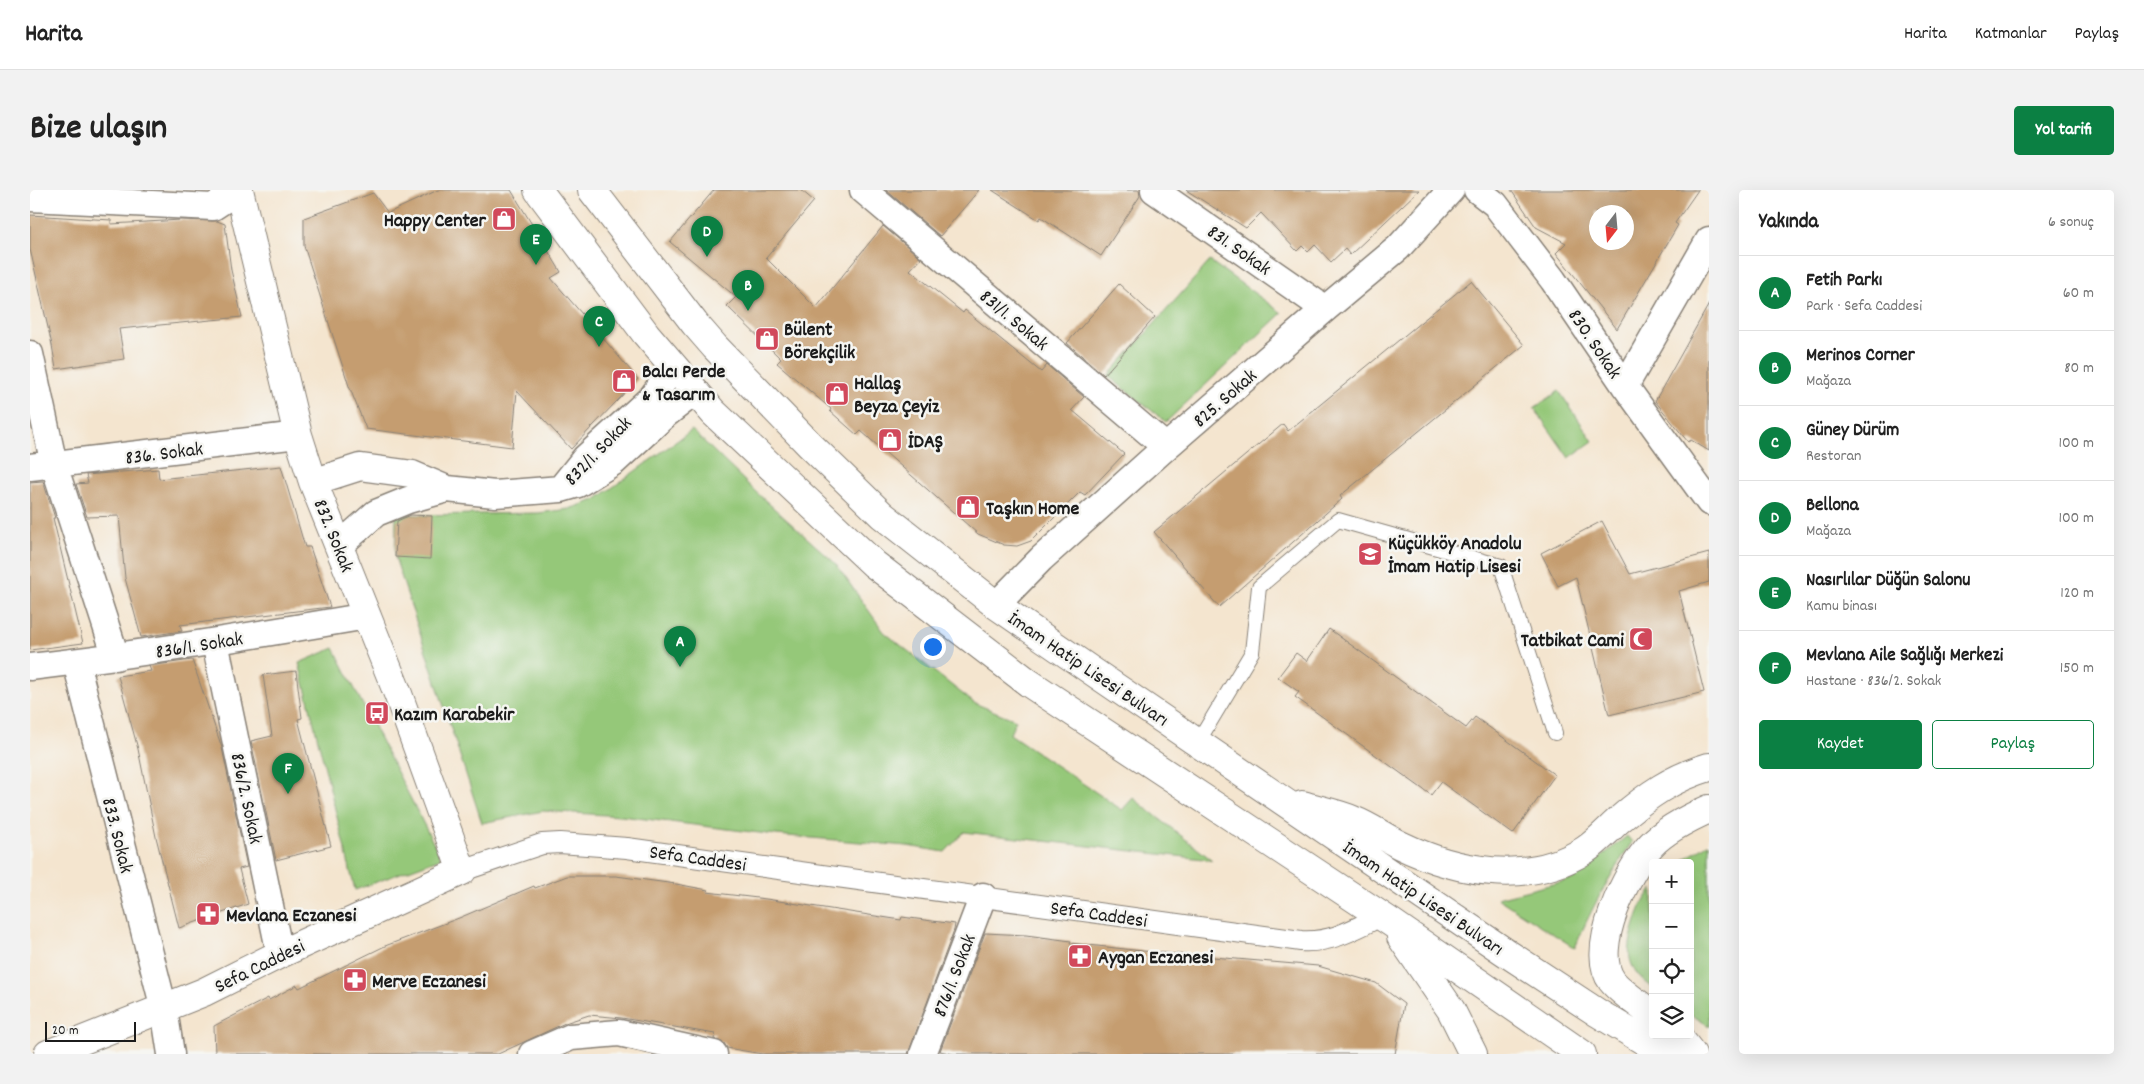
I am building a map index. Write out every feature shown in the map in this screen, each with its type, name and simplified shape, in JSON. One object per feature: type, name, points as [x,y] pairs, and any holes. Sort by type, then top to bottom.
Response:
[{"type":"main road","name":"832. Sokak","points":[[239,190],[298,435],[313,482],[368,616],[462,871]]},
{"type":"main road","name":"İmam Hatip Lisesi Bulvarı","points":[[538,190],[616,294],[674,367],[713,412],[874,564],[1037,688],[1386,919],[1582,1054]]},
{"type":"main road","name":"İmam Hatip Lisesi Bulvarı","points":[[592,190],[695,324],[810,445],[882,515],[996,605],[1505,952],[1598,1013],[1666,1054]]},
{"type":"main road","points":[[674,367],[686,350],[695,324]]},
{"type":"main road","points":[[1282,799],[1354,820],[1401,845],[1429,857],[1464,868],[1518,872],[1552,867],[1585,850],[1636,805],[1663,785],[1709,767]]},
{"type":"main road","points":[[1649,1012],[1611,980],[1605,960],[1606,939],[1614,905],[1631,872],[1652,844],[1689,818],[1709,808]]},
{"type":"main road","name":"Sefa Caddesi","points":[[48,1054],[204,992],[280,954],[462,871]]},
{"type":"main road","points":[[1386,919],[1452,1010],[1473,1054]]},
{"type":"main road","points":[[1680,1039],[1692,1054]]},
{"type":"street","points":[[30,198],[214,207],[239,190]]},
{"type":"street","name":"831/1. Sokak","points":[[863,190],[1166,447]]},
{"type":"street","name":"831. Sokak","points":[[1154,190],[1325,309]]},
{"type":"street","name":"825. Sokak","points":[[996,605],[1041,559],[1166,447],[1398,248],[1451,190]]},
{"type":"street","name":"830. Sokak","points":[[1476,190],[1495,204],[1547,272],[1625,386],[1709,502]]},
{"type":"street","points":[[1625,386],[1700,278],[1709,240]]},
{"type":"street","points":[[30,354],[42,466],[116,657]]},
{"type":"street","name":"832/1. Sokak","points":[[560,489],[585,458],[652,397],[674,367]]},
{"type":"street","name":"832/1. Sokak","points":[[313,482],[360,467],[412,474],[446,489],[495,494],[560,489],[578,484],[614,462],[665,415],[696,391]]},
{"type":"street","name":"836. Sokak","points":[[42,466],[298,435]]},
{"type":"street","name":"832/1. Sokak","points":[[340,546],[376,513],[408,500],[446,489]]},
{"type":"street","name":"836/1. Sokak","points":[[30,667],[116,657],[368,616]]},
{"type":"street","name":"836/2. Sokak","points":[[215,642],[280,954]]},
{"type":"street","name":"833. Sokak","points":[[76,662],[164,1009],[171,1054]]},
{"type":"street","name":"Sefa Caddesi","points":[[462,871],[542,844],[560,842],[627,848],[1309,942],[1336,938],[1386,919]]},
{"type":"street","name":"876/1. Sokak","points":[[923,1054],[982,896]]},
{"type":"street","points":[[532,1054],[572,1037],[619,1033],[714,1054]]},
{"type":"lane","points":[[1198,742],[1252,652],[1259,587],[1338,520],[1501,566],[1555,733]]},
{"type":"green space","points":[[1210,261],[1282,313],[1166,422],[1108,376]]},
{"type":"green space","points":[[1559,391],[1593,441],[1569,458],[1534,408]]},
{"type":"green space","points":[[692,430],[757,493],[835,563],[884,632],[974,703],[1016,720],[1010,734],[1122,810],[1133,798],[1212,860],[964,832],[945,852],[907,846],[776,835],[621,816],[543,811],[482,823],[395,557],[396,513],[420,515],[538,513],[569,509],[595,500]]},
{"type":"green space","points":[[334,648],[441,858],[355,890],[299,663]]},
{"type":"green space","points":[[1627,836],[1632,842],[1587,920],[1575,948],[1497,898],[1573,879]]},
{"type":"green space","points":[[1709,843],[1709,1026],[1694,1017],[1694,859],[1685,859]]},
{"type":"green space","points":[[1649,895],[1649,984],[1638,975],[1629,954],[1631,937],[1639,912]]},
{"type":"building","points":[[438,190],[511,190],[561,272],[551,278],[638,379],[571,449],[517,391],[512,447],[366,429],[349,386],[304,246],[304,218],[373,193],[388,213]]},
{"type":"building","points":[[714,190],[801,190],[814,201],[766,258],[816,308],[883,226],[921,258],[910,270],[963,313],[965,310],[1041,372],[1047,365],[1084,397],[1072,410],[1124,454],[1085,495],[1080,492],[1031,541],[1017,546],[1004,545],[978,534],[861,431],[857,435],[830,411],[831,409],[777,363],[781,359],[727,306],[736,297],[670,242]]},
{"type":"building","points":[[886,190],[979,190],[940,236]]},
{"type":"building","points":[[992,190],[1139,190],[1140,196],[1101,256],[1041,217],[1039,220]]},
{"type":"building","points":[[1186,190],[1419,190],[1350,255],[1345,249],[1331,262],[1315,245],[1308,252],[1302,246],[1297,251],[1261,213],[1246,228]]},
{"type":"building","points":[[1511,190],[1698,190],[1675,223],[1678,225],[1617,329],[1556,253],[1566,243],[1536,227]]},
{"type":"building","points":[[30,215],[111,220],[111,224],[181,220],[217,221],[225,224],[231,270],[242,317],[119,329],[124,359],[56,369],[30,249]]},
{"type":"building","points":[[1471,281],[1524,345],[1340,496],[1342,499],[1219,607],[1154,532],[1283,424],[1288,431]]},
{"type":"building","points":[[1119,284],[1155,317],[1104,375],[1067,343]]},
{"type":"building","points":[[1709,304],[1709,451],[1691,440],[1688,442],[1655,401]]},
{"type":"building","points":[[281,466],[305,547],[310,547],[330,607],[180,625],[182,631],[141,637],[125,578],[119,516],[87,517],[76,484],[88,483],[86,475],[158,469],[159,479]]},
{"type":"building","points":[[43,481],[55,518],[53,518],[83,643],[30,650],[30,482]]},
{"type":"building","points":[[411,515],[432,516],[430,559],[395,557],[397,521]]},
{"type":"building","name":"Tatbikat Cami","points":[[1602,521],[1630,574],[1709,553],[1709,582],[1679,591],[1704,692],[1609,715],[1576,577],[1558,586],[1541,553]]},
{"type":"building","points":[[1329,629],[1466,728],[1475,717],[1555,775],[1513,834],[1441,782],[1431,795],[1295,697],[1299,692],[1278,677],[1296,653],[1307,661]]},
{"type":"building","points":[[192,660],[222,748],[247,867],[239,869],[248,904],[179,928],[156,837],[138,749],[118,676],[151,671],[149,666]]},
{"type":"building","points":[[296,671],[302,718],[298,719],[331,846],[276,860],[251,741],[272,736],[263,675]]},
{"type":"building","points":[[567,876],[616,876],[676,884],[708,890],[707,892],[901,920],[902,917],[955,924],[908,1054],[762,1054],[727,1048],[724,1043],[714,1039],[715,1034],[622,1018],[589,1015],[565,1023],[498,1054],[215,1054],[214,1026],[268,998],[269,1000],[297,985],[299,988],[385,946],[459,918],[534,886],[535,888]]},
{"type":"building","points":[[985,933],[1026,935],[1071,941],[1070,943],[1143,951],[1318,966],[1376,983],[1404,1004],[1395,1054],[953,1054],[940,1051]]},
{"type":"place","name":"Happy Center","points":[[504,219]]},
{"type":"place","name":"Bellona","points":[[707,257]]},
{"type":"place","name":"Nasırlılar Düğün Salonu","points":[[536,265]]},
{"type":"place","name":"Merinos Corner","points":[[748,311]]},
{"type":"place","name":"Bülent Börekçilik","points":[[767,339]]},
{"type":"place","name":"Güney Dürüm","points":[[599,347]]},
{"type":"place","name":"Balcı Perde & Tasarım","points":[[624,381]]},
{"type":"place","name":"Hallaş Beyza Çeyiz","points":[[837,394]]},
{"type":"place","name":"İDAŞ","points":[[890,440]]},
{"type":"place","name":"Taşkın Home","points":[[968,507]]},
{"type":"place","name":"Küçükköy Anadolu İmam Hatip Lisesi","points":[[1370,554]]},
{"type":"place","name":"Tatbikat Cami","points":[[1641,639]]},
{"type":"place","name":"Fetih Parkı","points":[[680,667]]},
{"type":"place","name":"Kazım Karabekir","points":[[377,713]]},
{"type":"place","name":"Mevlana Aile Sağlığı Merkezi","points":[[288,794]]},
{"type":"place","name":"Mevlana Eczanesi","points":[[208,914]]},
{"type":"place","name":"Aygan Eczanesi","points":[[1080,956]]},
{"type":"place","name":"Merve Eczanesi","points":[[355,980]]}]
